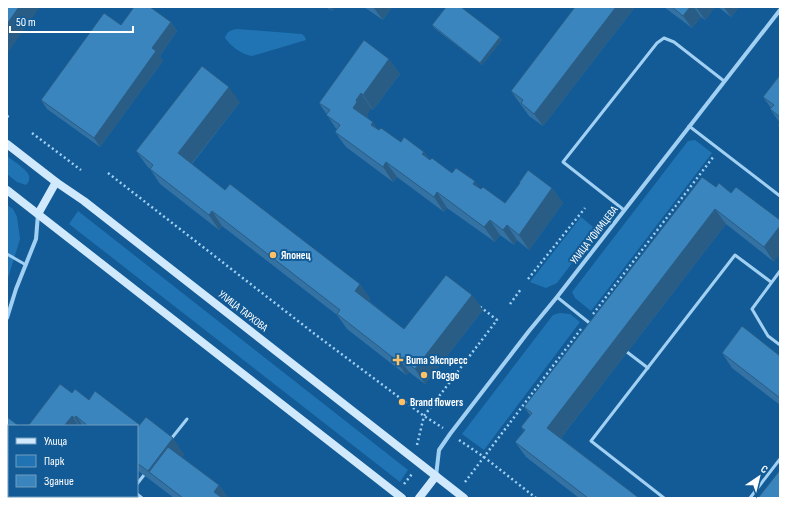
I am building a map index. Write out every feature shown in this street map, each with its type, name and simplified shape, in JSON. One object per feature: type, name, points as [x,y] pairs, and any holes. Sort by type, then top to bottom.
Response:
[{"type":"main road","name":"УЛИЦА ТАРХОВА","points":[[7,144],[56,182],[84,201],[464,498]]},
{"type":"main road","points":[[38,214],[56,182]]},
{"type":"main road","points":[[7,190],[402,498]]},
{"type":"main road","points":[[419,498],[436,476]]},
{"type":"street","name":"УЛИЦА УФИМЦЕВА","points":[[436,476],[439,450],[525,337],[780,10]]},
{"type":"street","points":[[7,318],[36,239],[38,214]]},
{"type":"lane","points":[[624,210],[563,162],[657,42],[664,38],[674,42],[724,81]]},
{"type":"lane","points":[[689,126],[780,196]]},
{"type":"lane","points":[[7,254],[26,265]]},
{"type":"lane","points":[[664,498],[591,441],[735,255],[771,282]]},
{"type":"lane","points":[[780,271],[752,309],[768,336],[780,345]]},
{"type":"lane","points":[[557,297],[598,329]]},
{"type":"lane","points":[[627,352],[648,368]]},
{"type":"lane","points":[[169,442],[186,419]]},
{"type":"lane","points":[[750,498],[780,459]]},
{"type":"lane","points":[[138,483],[144,475]]},
{"type":"path","points":[[32,133],[81,170]]},
{"type":"path","points":[[590,317],[714,156]]},
{"type":"path","points":[[108,174],[316,335],[424,416],[443,428]]},
{"type":"path","points":[[528,279],[585,208]]},
{"type":"path","points":[[510,304],[521,289]]},
{"type":"path","points":[[417,444],[424,416],[497,320],[472,301]]},
{"type":"path","points":[[465,482],[582,328]]},
{"type":"path","points":[[459,440],[484,457],[536,498]]},
{"type":"path","points":[[404,484],[412,474]]},
{"type":"green space","points":[[237,29],[302,34],[306,40],[252,56],[237,50],[225,38],[230,31]]},
{"type":"green space","points":[[695,140],[712,153],[591,311],[575,298],[572,292],[688,141]]},
{"type":"green space","points":[[7,156],[20,165],[27,173],[29,181],[26,185],[17,182],[7,174]]},
{"type":"green space","points":[[7,205],[13,209],[17,217],[20,239],[8,278],[7,278]]},
{"type":"green space","points":[[78,211],[408,470],[400,482],[69,224]]},
{"type":"green space","points":[[581,217],[593,227],[594,234],[557,283],[546,288],[530,282]]},
{"type":"green space","points":[[560,313],[570,314],[580,322],[484,450],[462,434],[553,315]]},
{"type":"building","points":[[7,7],[19,7],[7,24]]},
{"type":"building","points":[[134,7],[150,7],[171,22],[152,48],[156,51],[94,138],[41,100],[104,13],[121,25]]},
{"type":"building","points":[[446,7],[461,7],[500,37],[480,63],[432,25]]},
{"type":"building","points":[[575,7],[616,7],[534,114],[521,103],[523,100],[511,91]]},
{"type":"building","points":[[672,7],[690,7],[683,16]]},
{"type":"building","points":[[364,40],[389,59],[363,95],[361,93],[353,108],[373,122],[371,125],[379,130],[381,128],[401,142],[404,137],[424,152],[422,154],[430,160],[432,158],[452,173],[456,168],[475,181],[473,184],[481,189],[483,187],[505,203],[528,170],[552,188],[519,235],[507,225],[503,230],[490,220],[484,227],[437,192],[434,197],[386,162],[383,167],[335,132],[340,125],[326,115],[330,110],[319,103]]},
{"type":"building","points":[[202,66],[229,87],[178,153],[225,190],[230,184],[360,284],[355,291],[404,329],[446,275],[472,295],[415,369],[398,357],[396,360],[337,314],[340,310],[212,211],[209,215],[150,169],[153,165],[136,151]]},
{"type":"building","points":[[780,75],[780,117],[770,109],[774,105],[763,97]]},
{"type":"building","points":[[702,177],[716,187],[719,183],[731,193],[736,187],[780,220],[780,226],[764,247],[715,209],[547,428],[639,498],[588,498],[515,442],[525,430],[521,427],[532,413],[524,407]]},
{"type":"building","points":[[742,326],[780,356],[780,398],[722,353]]},
{"type":"building","points":[[60,384],[72,393],[75,389],[89,400],[95,391],[140,425],[138,427],[138,425],[87,425],[76,416],[75,418],[72,416],[65,425],[29,425]]},
{"type":"building","points":[[7,417],[18,425],[8,425],[7,490]]},
{"type":"building","points":[[146,417],[173,438],[148,471],[138,464],[138,427]]},
{"type":"building","points":[[168,447],[219,485],[214,492],[222,498],[183,498],[149,472]]},
{"type":"building","points":[[780,470],[780,498],[758,498]]},
{"type":"building","points":[[10,497],[50,497],[49,498]]},
{"type":"place","name":"Японец","points":[[273,255]]},
{"type":"place","name":"Вита Экспресс","points":[[398,360]]},
{"type":"place","name":"Гвоздь","points":[[424,375]]},
{"type":"place","name":"Brand flowers","points":[[402,402]]}]
